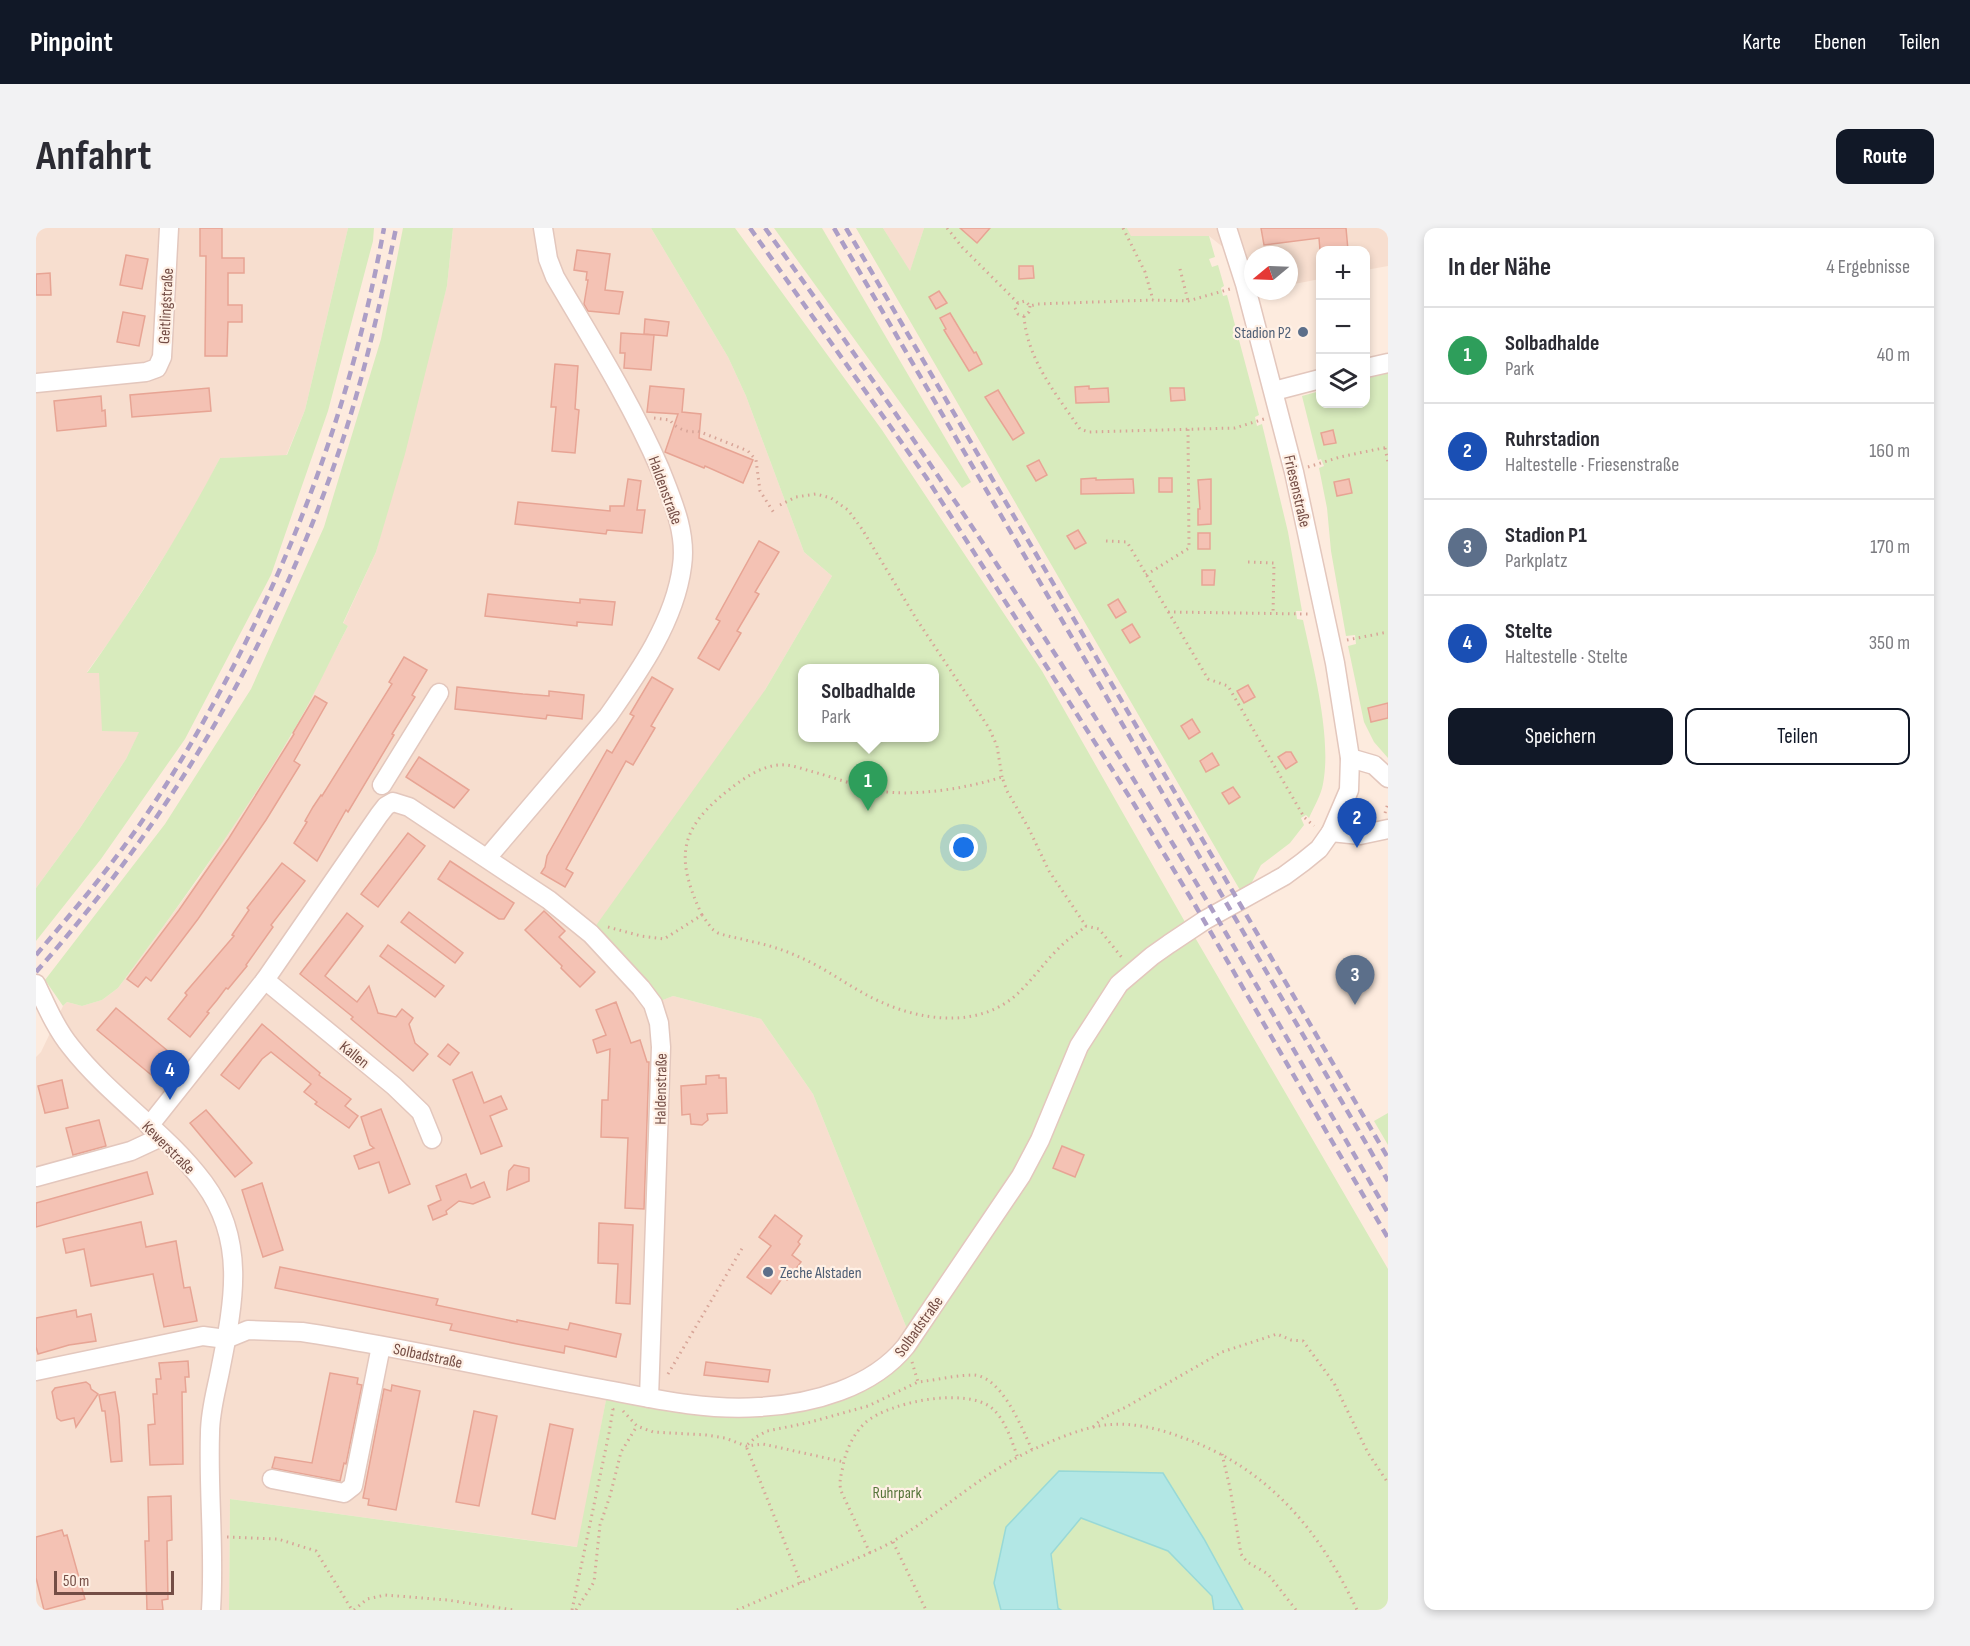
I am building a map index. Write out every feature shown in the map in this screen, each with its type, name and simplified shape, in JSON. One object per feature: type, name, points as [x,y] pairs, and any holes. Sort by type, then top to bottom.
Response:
[{"type":"street","name":"Geitlingstraße","points":[[36,382],[146,372],[157,368],[162,357],[169,228]]},
{"type":"street","name":"Haldenstraße","points":[[487,858],[608,716],[648,653],[674,601],[683,563],[681,531],[671,499],[637,418],[551,268],[543,228]]},
{"type":"street","name":"Friesenstraße","points":[[1227,228],[1244,281]]},
{"type":"street","name":"Friesenstraße","points":[[1168,944],[1205,920],[1284,876],[1318,849],[1331,832],[1348,790],[1350,758],[1325,614],[1294,472],[1249,300]]},
{"type":"street","points":[[1370,367],[1388,363]]},
{"type":"street","points":[[1274,391],[1316,380]]},
{"type":"street","points":[[382,785],[439,693]]},
{"type":"street","points":[[1350,758],[1374,765],[1388,778]]},
{"type":"street","name":"Haldenstraße","points":[[265,980],[379,815],[393,802],[409,807],[555,903],[591,934],[653,1004],[659,1023],[661,1064],[651,1398]]},
{"type":"street","points":[[1331,832],[1360,835],[1388,829]]},
{"type":"street","name":"Solbadstraße","points":[[226,1339],[248,1330],[311,1333],[609,1391],[681,1403],[740,1408],[794,1403],[827,1395],[868,1378],[896,1358],[906,1346],[1021,1176],[1040,1140],[1078,1046],[1119,984],[1168,944]]},
{"type":"street","points":[[36,1177],[131,1150],[155,1132],[265,980]]},
{"type":"street","name":"Kallen","points":[[265,980],[394,1086],[421,1112],[432,1139]]},
{"type":"street","name":"Kewerstraße","points":[[36,984],[69,1045],[91,1071],[203,1182],[227,1224],[234,1266],[234,1281],[210,1431],[213,1537],[210,1610]]},
{"type":"street","points":[[36,1371],[203,1336],[226,1339]]},
{"type":"street","name":"Solbadstraße","points":[[272,1479],[344,1494],[353,1486],[381,1346]]},
{"type":"path","points":[[946,228],[1018,303]]},
{"type":"path","points":[[1123,228],[1145,272],[1153,300]]},
{"type":"path","points":[[1180,269],[1188,301]]},
{"type":"path","points":[[1030,306],[1153,300],[1188,301],[1244,284]]},
{"type":"path","points":[[1024,316],[1018,314],[1015,308],[1018,303],[1025,301],[1030,306]]},
{"type":"path","points":[[1024,316],[1029,312],[1030,306]]},
{"type":"path","points":[[1024,316],[1025,331],[1045,379],[1080,429],[1089,432],[1235,428],[1279,413]]},
{"type":"path","points":[[637,418],[670,420],[673,426],[693,433],[698,431],[748,451],[756,460],[760,491],[774,513]]},
{"type":"path","points":[[1146,575],[1189,548],[1188,429]]},
{"type":"path","points":[[1294,472],[1340,457],[1386,448],[1388,462]]},
{"type":"path","points":[[780,505],[803,495],[823,495],[842,504],[856,519],[917,620],[989,728],[997,746],[1002,777],[1007,791],[1028,827],[1049,871],[1086,926],[1099,929],[1134,971]]},
{"type":"path","points":[[1106,541],[1128,542],[1208,679],[1228,686],[1304,817],[1313,826],[1331,832]]},
{"type":"path","points":[[1248,562],[1274,563],[1273,615]]},
{"type":"path","points":[[1168,612],[1325,614]]},
{"type":"path","points":[[1331,644],[1388,632]]},
{"type":"path","points":[[1002,777],[948,790],[899,792],[878,790],[792,766],[776,765],[756,772],[725,792],[690,831],[686,853],[687,871],[692,891],[702,915],[712,929],[718,933],[764,944],[795,955],[880,1002],[910,1013],[945,1018],[978,1016],[1003,1005],[1021,990],[1061,946],[1086,926]]},
{"type":"path","points":[[591,934],[600,928],[612,927],[641,936],[664,939],[702,915]]},
{"type":"path","points":[[651,1398],[744,1245]]},
{"type":"path","points":[[1091,1428],[1103,1418],[1222,1352],[1277,1334],[1291,1340],[1303,1341],[1320,1362],[1346,1406],[1373,1462],[1388,1483]]},
{"type":"path","points":[[906,1346],[918,1382]]},
{"type":"path","points":[[746,1446],[767,1431],[807,1423],[868,1406],[918,1382],[974,1375],[988,1380],[1008,1403],[1032,1450]]},
{"type":"path","points":[[574,1610],[613,1409],[610,1405],[609,1391]]},
{"type":"path","points":[[870,1552],[840,1488],[844,1462],[854,1436],[867,1422],[895,1407],[930,1399],[975,1400],[993,1408],[1007,1430],[1018,1458]]},
{"type":"path","points":[[613,1409],[622,1410],[637,1426],[653,1432],[688,1433],[724,1438],[746,1446],[763,1443],[844,1462]]},
{"type":"path","points":[[737,1610],[893,1542],[997,1469],[1032,1450],[1091,1428],[1106,1425],[1137,1425],[1165,1431],[1201,1444],[1222,1454],[1261,1480],[1296,1512],[1323,1548],[1347,1588],[1357,1610]]},
{"type":"path","points":[[574,1610],[594,1582],[600,1525],[621,1452],[637,1426]]},
{"type":"path","points":[[746,1446],[801,1583]]},
{"type":"path","points":[[1222,1454],[1241,1554],[1247,1562],[1268,1574],[1296,1610]]},
{"type":"path","points":[[213,1537],[278,1539],[316,1551],[353,1610],[367,1599],[385,1595],[447,1600],[514,1610]]},
{"type":"path","points":[[893,1542],[926,1610]]},
{"type":"shaded area","points":[[36,228],[348,228],[305,410],[286,456],[220,458],[192,513],[116,632],[87,672],[99,672],[140,731],[126,759],[36,888]]},
{"type":"shaded area","points":[[453,228],[651,228],[728,357],[746,396],[804,552],[832,576],[765,690],[648,1006],[673,996],[761,1019],[813,1094],[909,1334],[873,1367],[841,1384],[761,1404],[607,1395],[578,1547],[230,1499],[229,1610],[36,1610],[36,1057],[41,1052],[63,1006],[67,1002],[82,1006],[102,1000],[118,988],[199,878],[292,734],[348,626],[343,624],[376,552],[447,286]]},
{"type":"shaded area","points":[[883,228],[924,228],[910,272]]},
{"type":"shaded area","points":[[1127,228],[1388,228],[1388,266],[1370,269],[1370,246],[1316,246],[1316,280],[1298,283],[1298,246],[1244,246],[1244,264],[1209,236],[1130,236]]},
{"type":"green space","points":[[348,228],[374,228],[373,241],[328,411],[271,575],[185,739],[101,859],[36,941],[36,888],[126,759],[139,732],[102,731],[99,673],[87,673],[157,568],[220,458],[287,455],[305,410]]},
{"type":"green space","points":[[403,228],[453,228],[447,286],[405,454],[376,552],[343,623],[348,626],[299,722],[251,800],[186,895],[118,988],[102,1000],[82,1006],[67,1002],[63,1006],[45,980],[165,824],[251,689],[324,527],[381,339]]},
{"type":"green space","points":[[651,228],[735,228],[882,430],[1042,671],[1189,929],[1130,970],[1018,1173],[909,1334],[813,1094],[761,1019],[673,996],[653,1004],[592,931],[765,690],[832,576],[804,552],[746,396],[728,357]]},
{"type":"green space","points":[[774,228],[822,228],[971,482],[962,488]]},
{"type":"green space","points":[[856,228],[883,228],[910,271],[924,228],[1127,228],[1131,236],[1209,236],[1215,257],[1209,259],[1212,267],[1218,265],[1224,286],[1221,288],[1223,296],[1227,295],[1259,415],[1255,417],[1257,426],[1262,424],[1288,532],[1302,611],[1296,611],[1297,619],[1303,620],[1312,658],[1325,745],[1323,784],[1309,818],[1306,815],[1301,818],[1304,825],[1290,843],[1261,865],[1244,897]]},
{"type":"green space","points":[[1388,372],[1388,758],[1374,742],[1364,722],[1348,646],[1356,644],[1355,635],[1346,636],[1331,551],[1327,508],[1319,468],[1324,466],[1321,459],[1318,460],[1302,396],[1316,392],[1316,408],[1370,408],[1370,378]]},
{"type":"green space","name":"Ruhrpark","points":[[1193,934],[1388,1269],[1388,1610],[1243,1610],[1204,1539],[1163,1474],[1059,1471],[994,1583],[1001,1610],[229,1610],[230,1499],[577,1547],[607,1395],[758,1413],[876,1372],[1022,1176],[1110,1002]]},
{"type":"green space","points":[[1388,1113],[1388,1145],[1374,1121]]},
{"type":"green space","points":[[1081,1518],[1168,1551],[1212,1596],[1214,1610],[1061,1610],[1058,1608],[1051,1554]]},
{"type":"water","points":[[1059,1471],[1163,1473],[1204,1539],[1243,1610],[1214,1610],[1212,1596],[1168,1551],[1081,1518],[1051,1554],[1058,1608],[1061,1610],[1001,1610],[994,1583],[1006,1527]]},
{"type":"building","points":[[200,228],[222,228],[222,258],[244,258],[244,273],[228,273],[228,305],[242,305],[242,322],[228,322],[227,356],[205,356],[206,256],[200,256]]},
{"type":"building","points":[[960,228],[990,228],[977,243]]},
{"type":"building","points":[[1261,228],[1346,228],[1348,246],[1320,246],[1319,238],[1264,245]]},
{"type":"building","points":[[577,250],[610,254],[605,290],[623,292],[619,314],[588,311],[584,304],[587,272],[574,270]]},
{"type":"building","points":[[126,255],[148,259],[142,289],[120,285]]},
{"type":"building","points":[[1019,266],[1033,266],[1034,278],[1019,279]]},
{"type":"building","points":[[50,273],[51,295],[36,295],[36,274]]},
{"type":"building","points":[[939,291],[947,303],[936,309],[929,297]]},
{"type":"building","points":[[123,312],[145,316],[139,346],[117,342]]},
{"type":"building","points":[[950,313],[982,364],[969,371],[944,330],[946,329],[940,318]]},
{"type":"building","points":[[645,319],[669,322],[667,336],[644,334]]},
{"type":"building","points":[[621,333],[654,335],[651,370],[624,368],[625,353],[620,353]]},
{"type":"building","points":[[555,364],[578,366],[575,409],[579,410],[575,453],[552,451],[556,407],[551,407]]},
{"type":"building","points":[[650,386],[684,389],[682,412],[701,414],[699,438],[753,460],[743,483],[665,452],[678,414],[647,412]]},
{"type":"building","points":[[1089,386],[1089,389],[1108,388],[1109,402],[1076,403],[1075,387]]},
{"type":"building","points":[[209,388],[211,411],[132,417],[130,395]]},
{"type":"building","points":[[1170,388],[1184,388],[1185,400],[1171,401]]},
{"type":"building","points":[[998,390],[1024,433],[1013,440],[985,397]]},
{"type":"building","points":[[101,396],[106,426],[57,431],[54,401]]},
{"type":"building","points":[[1333,430],[1336,443],[1324,445],[1321,433]]},
{"type":"building","points":[[1039,460],[1047,475],[1036,481],[1027,466]]},
{"type":"building","points":[[1096,478],[1096,480],[1133,479],[1134,493],[1081,494],[1081,479]]},
{"type":"building","points":[[1159,478],[1172,478],[1172,492],[1159,492]]},
{"type":"building","points":[[628,479],[641,481],[637,510],[645,510],[642,533],[607,530],[606,534],[515,524],[518,502],[610,511],[610,506],[624,506]]},
{"type":"building","points":[[1211,479],[1211,524],[1198,525],[1198,509],[1200,509],[1198,480]]},
{"type":"building","points":[[1349,479],[1352,493],[1337,496],[1334,482]]},
{"type":"building","points":[[1078,530],[1086,543],[1075,549],[1067,536]]},
{"type":"building","points":[[1198,533],[1210,533],[1210,549],[1198,549]]},
{"type":"building","points":[[759,541],[779,552],[755,592],[759,594],[737,631],[741,633],[719,670],[698,658],[720,621],[716,619]]},
{"type":"building","points":[[1202,570],[1215,570],[1214,585],[1202,585]]},
{"type":"building","points":[[488,594],[580,603],[580,599],[615,602],[612,625],[577,622],[577,626],[485,616]]},
{"type":"building","points":[[1118,599],[1126,612],[1116,618],[1108,605]]},
{"type":"building","points":[[1132,624],[1140,637],[1130,643],[1122,630]]},
{"type":"building","points":[[404,657],[427,670],[412,695],[415,697],[392,734],[394,735],[348,812],[346,810],[317,861],[294,843],[313,807],[392,684],[389,682]]},
{"type":"building","points":[[652,677],[673,689],[651,726],[655,728],[633,765],[626,761],[566,869],[573,873],[565,887],[541,873],[547,856],[607,750],[612,753],[634,716],[630,714]]},
{"type":"building","points":[[1248,685],[1255,697],[1244,703],[1237,691]]},
{"type":"building","points":[[457,687],[549,696],[549,691],[584,695],[582,719],[547,715],[546,719],[455,709]]},
{"type":"building","points":[[315,696],[327,703],[294,761],[300,765],[266,820],[198,919],[151,981],[146,977],[138,987],[127,979],[229,838]]},
{"type":"building","points":[[1388,703],[1388,718],[1371,722],[1368,708]]},
{"type":"building","points":[[1192,719],[1200,732],[1189,739],[1181,726]]},
{"type":"building","points":[[1291,752],[1297,762],[1286,769],[1278,757]]},
{"type":"building","points":[[1212,753],[1219,765],[1206,772],[1200,761]]},
{"type":"building","points":[[419,757],[469,790],[454,808],[406,777]]},
{"type":"building","points":[[1233,787],[1240,797],[1229,804],[1222,793]]},
{"type":"building","points":[[408,833],[425,846],[378,907],[361,894]]},
{"type":"building","points":[[450,861],[514,903],[504,919],[499,919],[438,879]]},
{"type":"building","points":[[282,863],[305,881],[271,925],[273,927],[247,966],[228,989],[226,988],[190,1037],[168,1019],[187,995],[185,993],[234,936],[232,935],[249,910],[247,908]]},
{"type":"building","points":[[544,911],[565,931],[559,937],[595,972],[580,987],[525,930]]},
{"type":"building","points":[[409,912],[463,953],[455,963],[401,922]]},
{"type":"building","points":[[347,913],[363,926],[325,976],[357,1002],[369,986],[378,1013],[396,1017],[402,1009],[413,1018],[409,1024],[415,1043],[428,1054],[413,1071],[351,1019],[353,1017],[300,974]]},
{"type":"building","points":[[388,945],[444,986],[435,997],[380,956]]},
{"type":"building","points":[[616,1002],[631,1043],[640,1040],[647,1062],[649,1062],[644,1209],[625,1208],[628,1138],[601,1137],[602,1100],[608,1100],[610,1049],[597,1053],[593,1040],[606,1035],[596,1010]]},
{"type":"building","points":[[116,1008],[174,1056],[155,1078],[97,1030]]},
{"type":"building","points":[[262,1024],[320,1073],[319,1075],[351,1099],[345,1106],[358,1116],[349,1128],[315,1104],[317,1102],[304,1092],[311,1084],[271,1052],[262,1059],[239,1089],[221,1075]]},
{"type":"building","points":[[448,1044],[459,1053],[450,1065],[438,1056]]},
{"type":"building","points":[[472,1072],[484,1103],[501,1096],[507,1109],[490,1116],[502,1146],[481,1154],[453,1080]]},
{"type":"building","points":[[719,1075],[719,1078],[726,1078],[727,1113],[707,1114],[708,1120],[702,1125],[691,1124],[690,1114],[682,1115],[681,1086],[706,1084],[706,1076]]},
{"type":"building","points":[[62,1080],[68,1108],[45,1113],[38,1086]]},
{"type":"building","points":[[381,1109],[410,1184],[389,1193],[379,1162],[359,1169],[354,1156],[374,1148],[370,1145],[361,1117]]},
{"type":"building","points":[[206,1110],[252,1163],[235,1177],[190,1123]]},
{"type":"building","points":[[99,1120],[106,1146],[73,1155],[66,1128]]},
{"type":"building","points":[[1062,1146],[1084,1155],[1075,1177],[1053,1168]]},
{"type":"building","points":[[514,1165],[529,1168],[529,1181],[507,1190],[509,1171]]},
{"type":"building","points":[[147,1172],[153,1194],[36,1227],[36,1203]]},
{"type":"building","points":[[466,1174],[471,1188],[484,1182],[490,1197],[473,1204],[459,1201],[446,1211],[447,1214],[433,1220],[428,1206],[441,1200],[436,1186]]},
{"type":"building","points":[[262,1183],[283,1250],[263,1257],[242,1190]]},
{"type":"building","points":[[775,1215],[802,1236],[798,1242],[800,1244],[792,1255],[801,1262],[787,1280],[783,1277],[771,1294],[747,1277],[771,1246],[759,1237]]},
{"type":"building","points":[[141,1222],[146,1247],[176,1241],[184,1288],[190,1287],[197,1321],[164,1327],[153,1274],[91,1286],[84,1249],[66,1253],[63,1239]]},
{"type":"building","points":[[599,1223],[633,1225],[630,1304],[616,1303],[618,1264],[598,1263]]},
{"type":"building","points":[[280,1267],[438,1299],[436,1305],[517,1322],[517,1320],[568,1330],[570,1323],[621,1334],[616,1357],[565,1346],[564,1353],[517,1344],[450,1330],[452,1324],[275,1288]]},
{"type":"building","points":[[76,1310],[77,1317],[91,1314],[96,1341],[69,1345],[38,1354],[36,1318]]},
{"type":"building","points":[[188,1361],[189,1377],[185,1377],[186,1392],[182,1392],[183,1464],[150,1465],[148,1425],[155,1424],[153,1394],[157,1394],[156,1379],[161,1379],[159,1363]]},
{"type":"building","points":[[706,1362],[770,1370],[768,1382],[704,1375]]},
{"type":"building","points":[[330,1373],[358,1378],[357,1384],[362,1385],[346,1464],[344,1463],[340,1481],[272,1468],[275,1457],[312,1463]]},
{"type":"building","points":[[86,1382],[98,1394],[76,1427],[74,1418],[61,1421],[57,1418],[52,1392],[55,1388]]},
{"type":"building","points":[[392,1385],[420,1391],[396,1510],[368,1505],[369,1499],[363,1498],[384,1389],[391,1391]]},
{"type":"building","points":[[115,1392],[122,1461],[111,1462],[105,1411],[102,1411],[99,1395]]},
{"type":"building","points":[[474,1411],[497,1416],[479,1506],[456,1502]]},
{"type":"building","points":[[550,1424],[573,1429],[555,1519],[532,1514]]},
{"type":"building","points":[[171,1496],[172,1540],[167,1541],[168,1599],[162,1600],[163,1610],[147,1610],[145,1541],[149,1541],[148,1497]]},
{"type":"building","points":[[62,1530],[64,1536],[67,1535],[85,1599],[44,1610],[36,1578],[36,1537]]},
{"type":"railway","points":[[36,955],[106,870],[154,803],[211,708],[269,593],[294,535],[338,415],[356,353],[384,228]]},
{"type":"railway","points":[[36,972],[130,855],[173,793],[212,729],[281,596],[311,527],[346,429],[370,343],[396,228]]},
{"type":"railway","points":[[750,228],[926,477],[1134,804],[1388,1238]]},
{"type":"railway","points":[[765,228],[913,439],[1008,581],[1100,725],[1207,901],[1388,1213]]},
{"type":"railway","points":[[834,228],[1388,1181]]},
{"type":"railway","points":[[846,228],[1388,1158]]},
{"type":"place","name":"Stadion P2","points":[[1303,332]]},
{"type":"place","name":"Solbadhalde","points":[[868,811]]},
{"type":"place","name":"Ruhrstadion","points":[[1357,848]]},
{"type":"place","name":"Stadion P1","points":[[1355,1005]]},
{"type":"place","name":"Stelte","points":[[170,1100]]},
{"type":"place","name":"Zeche Alstaden","points":[[768,1272]]}]
